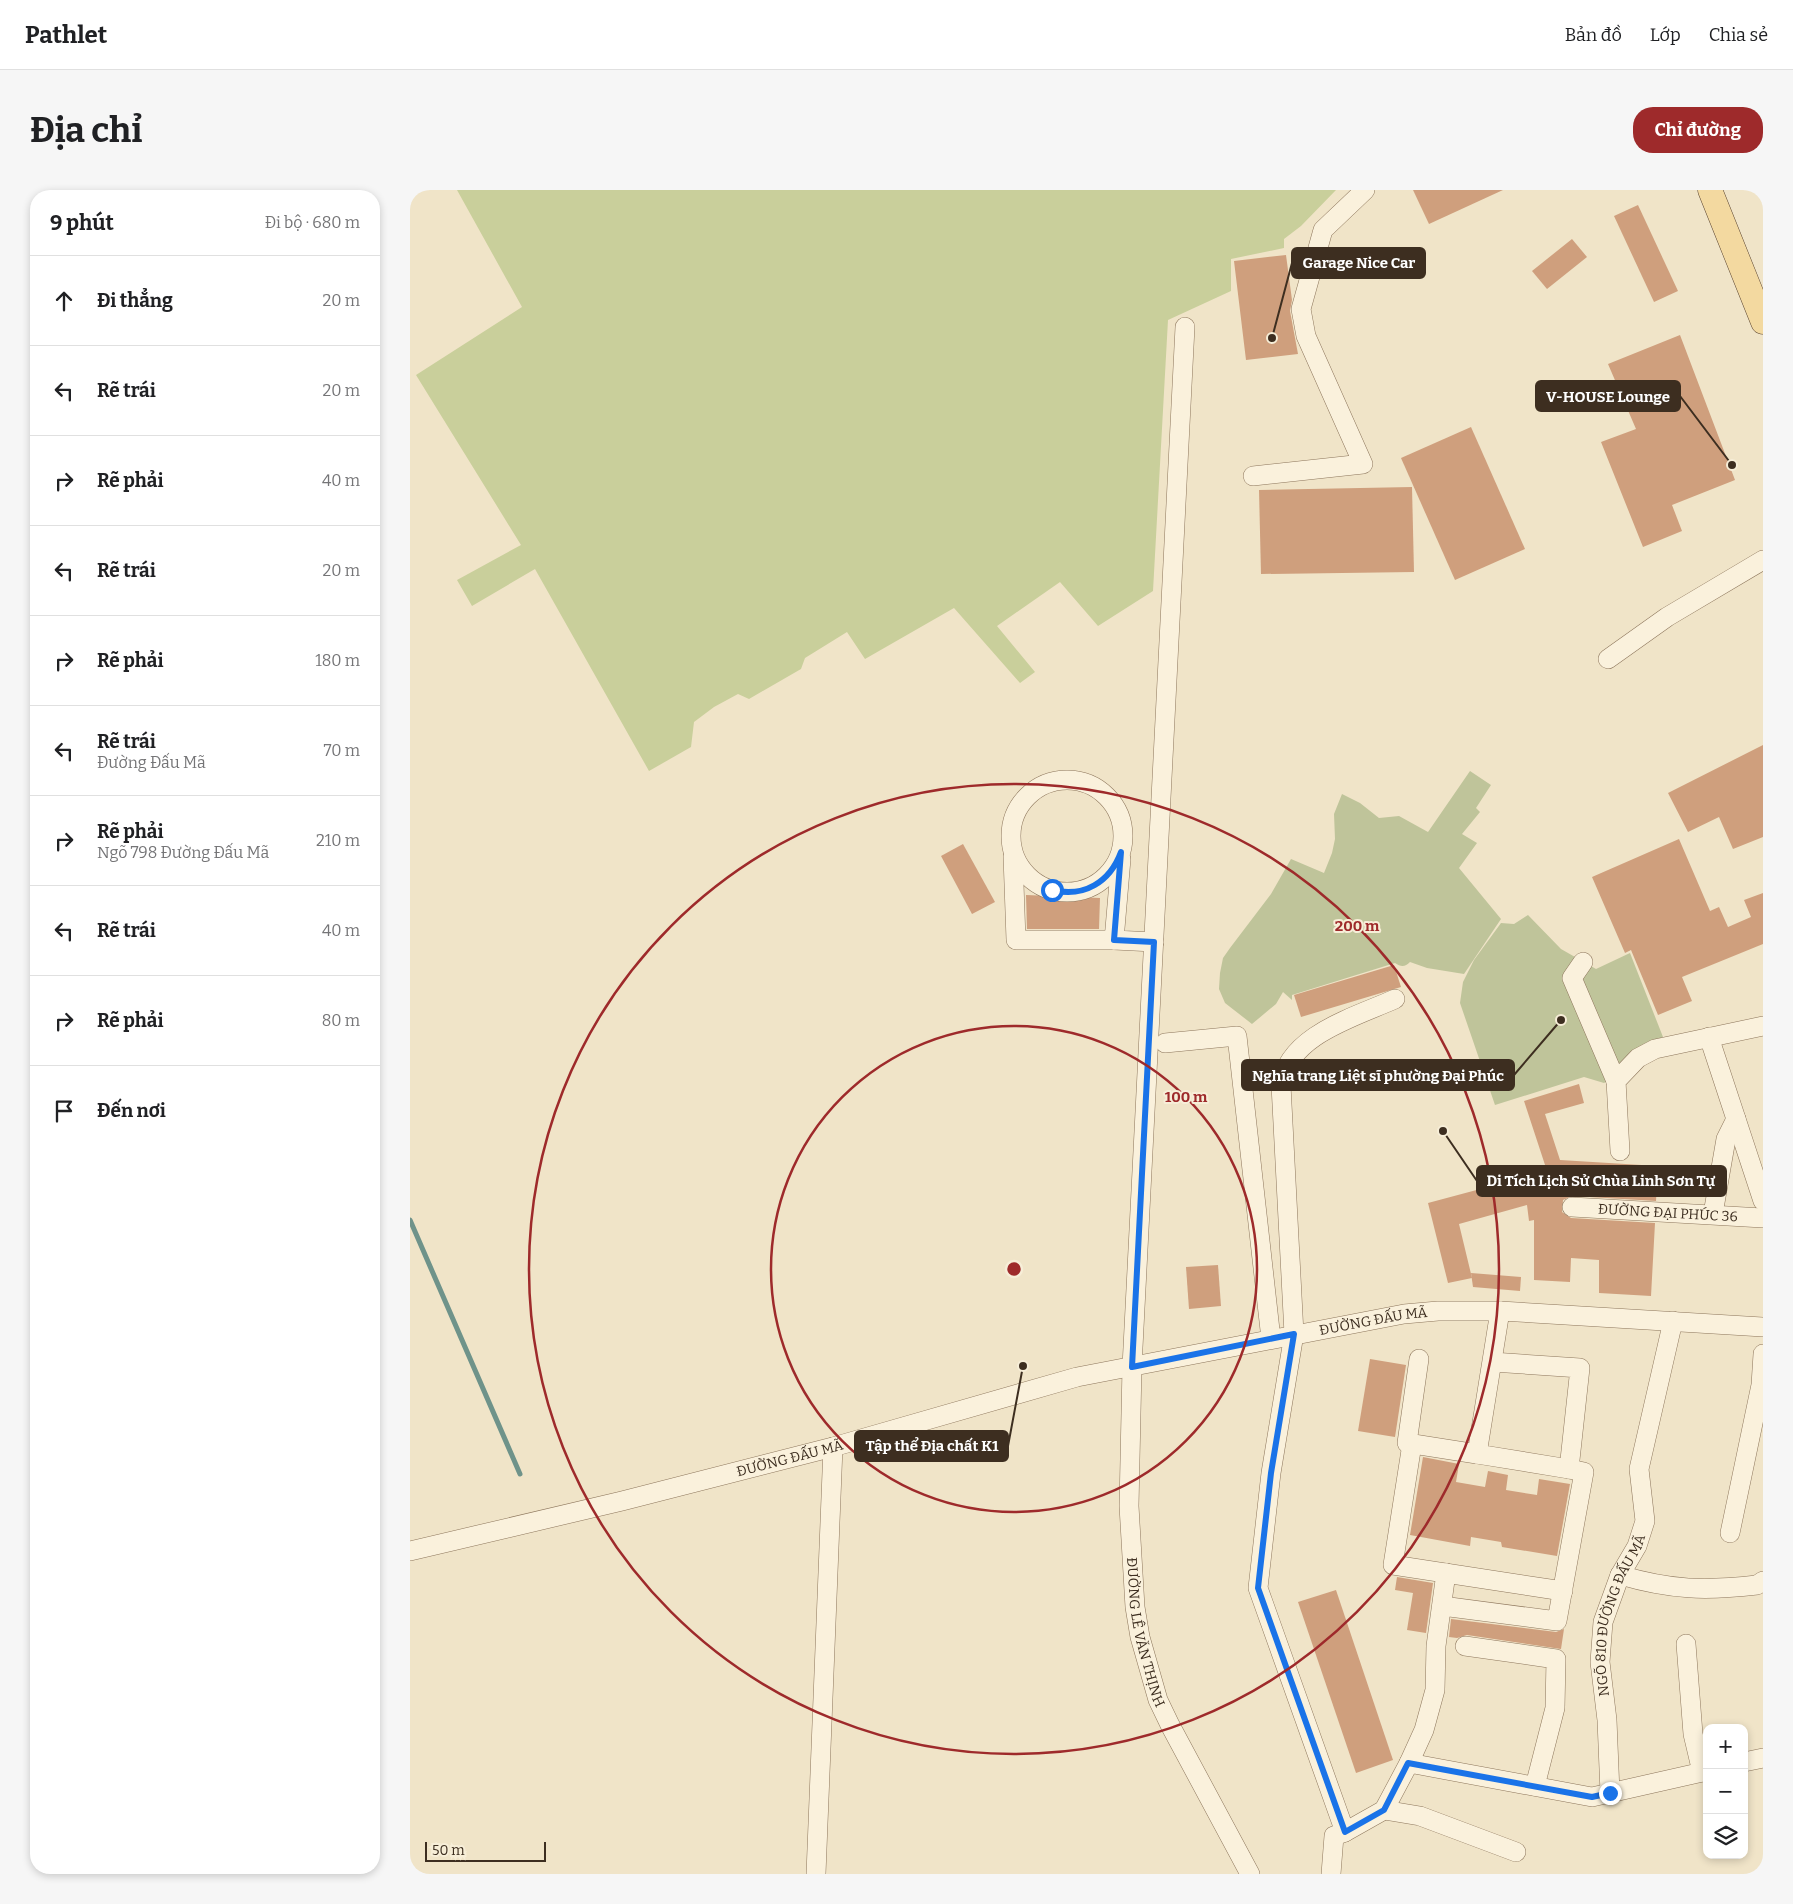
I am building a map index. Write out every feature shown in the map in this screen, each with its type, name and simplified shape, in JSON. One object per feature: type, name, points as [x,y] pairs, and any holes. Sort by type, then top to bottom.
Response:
[{"type":"main road","points":[[1710,190],[1763,322]]},
{"type":"street","points":[[1253,476],[1363,464],[1306,336],[1301,309],[1323,230],[1365,190]]},
{"type":"street","name":"ĐƯỜNG LÊ VĂN THỊNH","points":[[1185,327],[1132,1367],[1129,1506],[1135,1607],[1140,1637],[1158,1700],[1170,1726],[1250,1874]]},
{"type":"street","points":[[1608,659],[1667,616],[1763,560]]},
{"type":"street","points":[[1114,940],[1121,852],[1124,837],[1121,822],[1111,801],[1100,791],[1087,784],[1064,780],[1042,786],[1030,794],[1020,806],[1012,827],[1016,940],[1154,942]]},
{"type":"street","points":[[1013,850],[1021,868],[1034,882],[1061,892],[1081,891],[1099,883],[1113,869],[1121,852]]},
{"type":"street","points":[[1583,962],[1572,978],[1616,1081],[1620,1151]]},
{"type":"street","points":[[1345,1832],[1258,1588],[1271,1473],[1294,1334],[1280,1104],[1283,1071],[1293,1057],[1317,1033],[1395,999]]},
{"type":"street","points":[[1616,1081],[1638,1058],[1655,1049],[1763,1026]]},
{"type":"street","points":[[1165,1043],[1236,1036],[1271,1339]]},
{"type":"street","points":[[1709,1037],[1763,1200]]},
{"type":"street","points":[[1713,1214],[1726,1139],[1736,1119]]},
{"type":"street","name":"ĐƯỜNG ĐẠI PHÚC 36","points":[[1572,1207],[1763,1218]]},
{"type":"street","points":[[1477,1454],[1500,1311]]},
{"type":"street","name":"ĐƯỜNG ĐẤU MÃ","points":[[410,1552],[833,1447],[1077,1377],[1294,1334],[1422,1312],[1500,1311],[1763,1327]]},
{"type":"street","name":"NGÕ 810 ĐƯỜNG ĐẤU MÃ","points":[[1610,1793],[1607,1720],[1600,1662],[1603,1622],[1620,1576],[1636,1546],[1645,1521],[1640,1469],[1673,1321]]},
{"type":"street","points":[[1730,1533],[1761,1385],[1763,1354]]},
{"type":"street","points":[[1419,1359],[1407,1443],[1584,1472],[1557,1621],[1442,1606]]},
{"type":"street","points":[[1492,1362],[1580,1368],[1569,1469]]},
{"type":"street","points":[[1412,1444],[1393,1565],[1563,1591]]},
{"type":"street","points":[[816,1874],[833,1447]]},
{"type":"street","points":[[1331,1874],[1334,1836],[1345,1832],[1384,1810],[1424,1730],[1435,1690],[1436,1646],[1446,1573]]},
{"type":"street","points":[[1620,1576],[1656,1586],[1712,1590],[1757,1585],[1763,1581]]},
{"type":"street","points":[[1686,1644],[1693,1734],[1703,1769]]},
{"type":"street","points":[[1465,1646],[1556,1659],[1555,1708],[1535,1786]]},
{"type":"street","points":[[1748,1761],[1763,1758]]},
{"type":"street","points":[[1408,1763],[1592,1797],[1703,1771]]},
{"type":"street","points":[[1384,1810],[1420,1816],[1516,1852]]},
{"type":"green space","points":[[457,190],[1336,190],[1301,226],[1284,239],[1284,248],[1231,259],[1231,291],[1168,320],[1153,591],[1098,626],[1060,582],[997,626],[1035,672],[1020,683],[954,608],[865,659],[847,632],[805,658],[801,669],[749,699],[738,694],[714,707],[694,722],[691,747],[649,771],[535,569],[472,606],[457,580],[521,545],[416,375],[522,307]]},
{"type":"green space","points":[[1470,771],[1491,785],[1476,808],[1480,812],[1462,834],[1477,843],[1459,868],[1501,919],[1464,974],[1427,968],[1410,962],[1403,966],[1395,963],[1292,995],[1292,1000],[1283,992],[1276,1004],[1252,1024],[1225,1003],[1219,989],[1223,958],[1271,894],[1291,859],[1324,873],[1335,839],[1334,814],[1342,794],[1360,803],[1379,818],[1399,816],[1428,832]]},
{"type":"green space","points":[[1528,915],[1561,949],[1596,969],[1630,953],[1663,1037],[1630,1052],[1609,1080],[1604,1083],[1584,1077],[1495,1105],[1460,1003],[1463,982],[1474,960],[1501,923],[1514,924]]},
{"type":"building","points":[[1413,190],[1503,190],[1429,224]]},
{"type":"building","points":[[1638,205],[1678,291],[1654,302],[1614,216]]},
{"type":"building","points":[[1572,239],[1587,257],[1547,289],[1532,271]]},
{"type":"building","points":[[1286,255],[1292,300],[1290,311],[1298,354],[1246,360],[1234,261]]},
{"type":"building","points":[[1680,335],[1735,480],[1672,505],[1682,531],[1643,547],[1601,442],[1636,429],[1608,364]]},
{"type":"building","points":[[1471,427],[1525,549],[1455,580],[1401,458]]},
{"type":"building","points":[[1412,487],[1414,572],[1261,574],[1259,490]]},
{"type":"building","points":[[1763,745],[1763,837],[1733,849],[1719,817],[1688,832],[1668,793]]},
{"type":"building","points":[[1679,839],[1710,911],[1719,907],[1728,927],[1751,917],[1744,900],[1763,893],[1763,944],[1682,977],[1692,1001],[1658,1015],[1631,950],[1625,953],[1592,877]]},
{"type":"building","points":[[963,844],[995,902],[972,914],[941,856]]},
{"type":"building","points":[[1026,895],[1100,898],[1099,929],[1027,929]]},
{"type":"building","points":[[1394,965],[1401,987],[1301,1017],[1294,995]]},
{"type":"building","points":[[1579,1084],[1584,1103],[1545,1114],[1560,1160],[1658,1166],[1656,1201],[1572,1196],[1563,1200],[1562,1212],[1571,1218],[1655,1223],[1651,1296],[1599,1293],[1599,1260],[1571,1258],[1570,1282],[1534,1280],[1534,1220],[1529,1221],[1527,1205],[1459,1224],[1472,1278],[1448,1283],[1428,1203],[1547,1171],[1524,1101]]},
{"type":"building","points":[[1218,1265],[1221,1306],[1189,1309],[1186,1267]]},
{"type":"building","points":[[1471,1273],[1521,1277],[1520,1291],[1473,1287]]},
{"type":"building","points":[[1370,1359],[1406,1365],[1395,1437],[1358,1431]]},
{"type":"building","points":[[1423,1457],[1459,1464],[1456,1482],[1485,1487],[1488,1471],[1508,1475],[1506,1490],[1537,1495],[1539,1479],[1570,1484],[1557,1556],[1502,1547],[1501,1542],[1471,1537],[1470,1546],[1410,1535]]},
{"type":"building","points":[[1397,1577],[1433,1583],[1426,1633],[1407,1630],[1413,1593],[1395,1590]]},
{"type":"building","points":[[1336,1590],[1393,1760],[1356,1773],[1298,1602]]},
{"type":"building","points":[[1451,1619],[1556,1632],[1564,1629],[1561,1649],[1467,1635],[1457,1638],[1449,1637]]},
{"type":"waterway","points":[[410,1220],[520,1474]]},
{"type":"place","name":"Garage Nice Car","points":[[1272,338]]},
{"type":"place","name":"V-HOUSE Lounge","points":[[1732,465]]},
{"type":"place","name":"Nghĩa trang Liệt sĩ phường Đại Phúc","points":[[1561,1020]]},
{"type":"place","name":"Di Tích Lịch Sử Chùa Linh Sơn Tự","points":[[1443,1131]]},
{"type":"place","name":"Tập thể Địa chất K1","points":[[1023,1366]]},
{"type":"route","points":[[1052,890],[1071,892],[1090,888],[1099,883],[1113,869],[1121,852],[1114,940],[1154,942],[1132,1367],[1294,1334],[1271,1473],[1258,1588],[1345,1832],[1384,1810],[1408,1763],[1592,1797],[1610,1793]]}]
